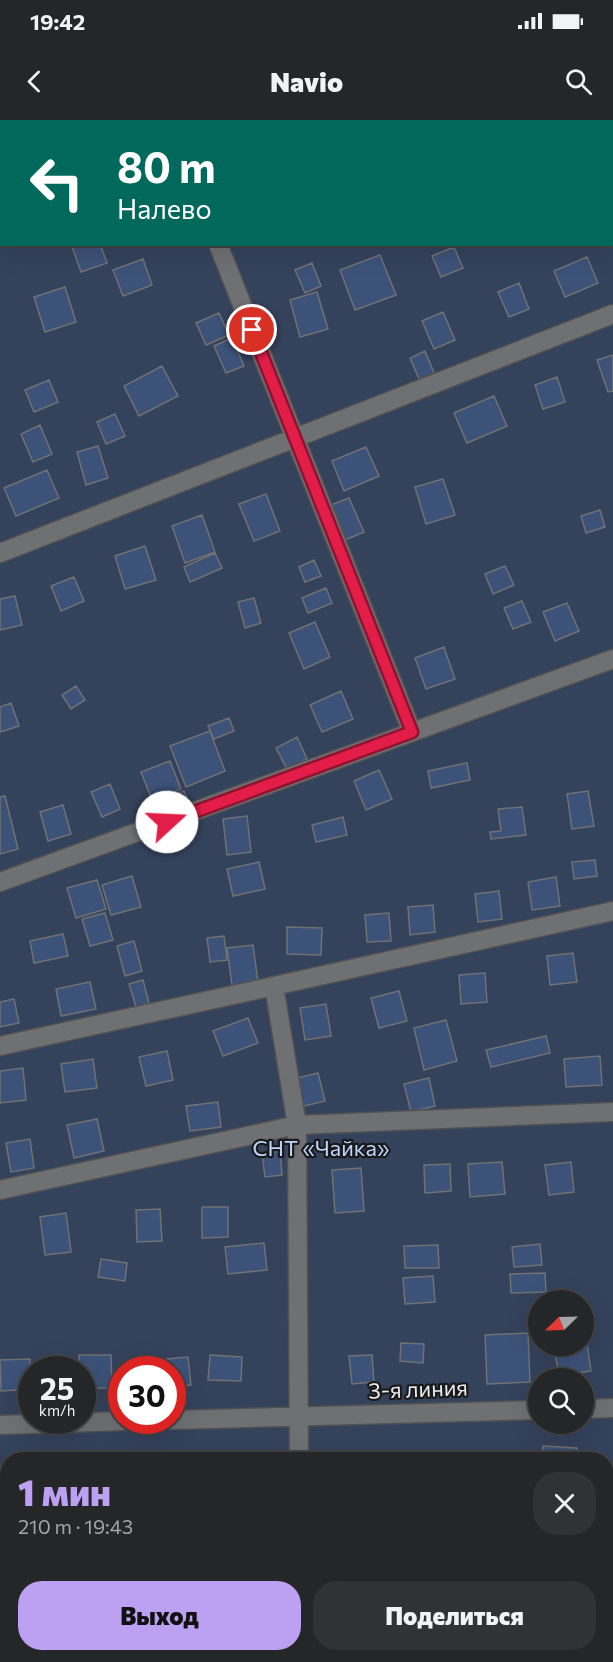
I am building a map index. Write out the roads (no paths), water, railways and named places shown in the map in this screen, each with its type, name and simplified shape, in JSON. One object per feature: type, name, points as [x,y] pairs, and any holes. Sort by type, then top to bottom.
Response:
[{"type":"street","points":[[219,246],[412,732]]},
{"type":"street","points":[[0,553],[613,314]]},
{"type":"street","points":[[0,882],[613,659]]},
{"type":"street","points":[[0,1047],[613,911]]},
{"type":"street","points":[[274,986],[297,1125],[299,1452]]},
{"type":"street","points":[[0,1190],[297,1125],[613,1112]]},
{"type":"street","points":[[594,1409],[613,1408]]},
{"type":"street","name":"3-я линия","points":[[186,1420],[528,1410]]},
{"type":"street","points":[[0,1425],[108,1421]]},
{"type":"park label","name":"СНТ «Чайка»","points":[[321,1148]]}]
